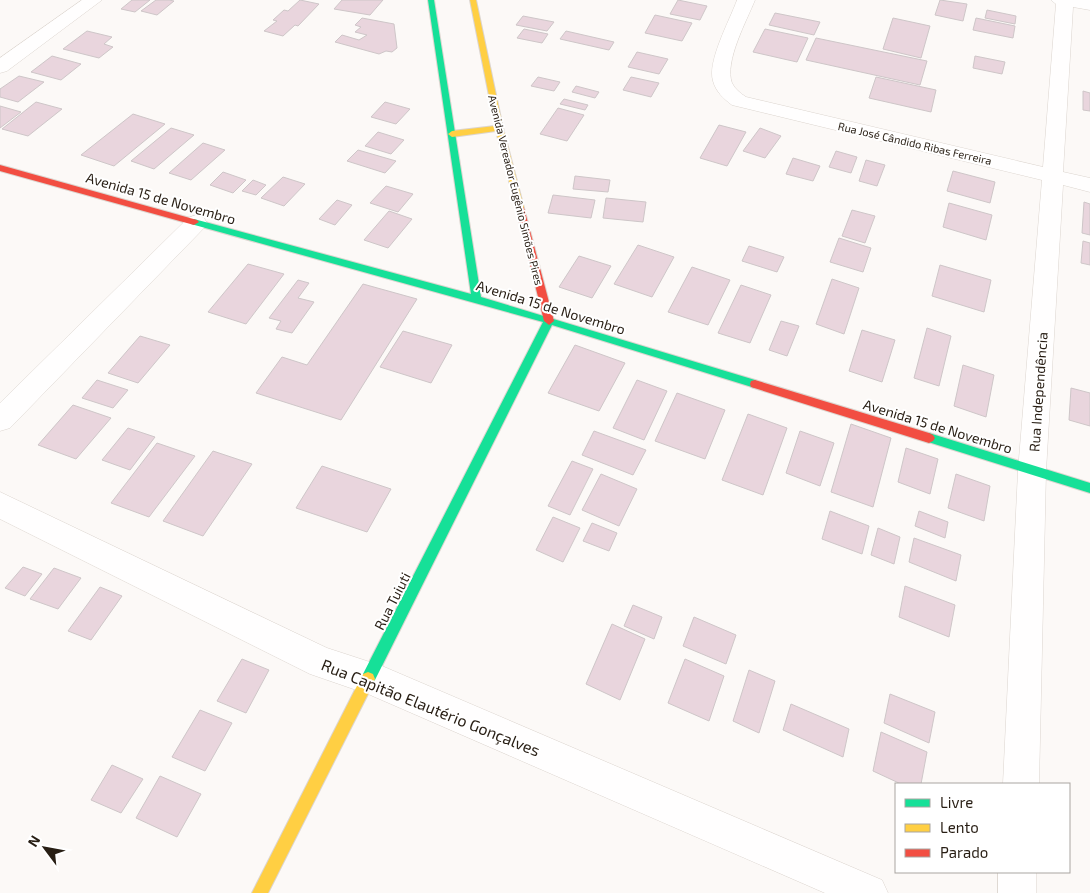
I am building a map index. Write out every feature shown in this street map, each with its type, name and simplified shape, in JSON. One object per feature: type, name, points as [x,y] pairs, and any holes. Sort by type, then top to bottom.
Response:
[{"type":"street","points":[[0,67],[93,0]]},
{"type":"street","name":"Rua José Cândido Ribas Ferreira","points":[[746,0],[720,67],[721,80],[728,94],[739,101],[1090,185]]},
{"type":"street","name":"Avenida Vereador Eugênio Simões Pires","points":[[471,1],[498,128],[549,321]]},
{"type":"street","points":[[434,2],[477,300]]},
{"type":"street","name":"Rua Independência","points":[[1021,783],[1032,471],[1053,176],[1070,2]]},
{"type":"street","points":[[452,134],[498,128]]},
{"type":"street","name":"Avenida 15 de Novembro","points":[[0,168],[502,306],[1090,488]]},
{"type":"street","points":[[0,420],[196,223]]},
{"type":"street","name":"Rua Tuiuti","points":[[260,893],[549,321]]},
{"type":"street","name":"Rua Capitão Elautério Gonçalves","points":[[0,505],[322,662],[370,678],[868,893]]},
{"type":"street","points":[[1016,893],[1017,873]]},
{"type":"building","points":[[132,0],[150,0],[135,12],[121,9]]},
{"type":"building","points":[[156,0],[174,1],[157,15],[141,11]]},
{"type":"building","points":[[300,0],[319,4],[298,26],[295,25],[283,36],[264,31],[277,21],[273,20],[284,10],[288,11]]},
{"type":"building","points":[[342,0],[383,0],[370,15],[334,9]]},
{"type":"building","points":[[678,0],[707,6],[700,20],[670,14]]},
{"type":"building","points":[[940,0],[967,4],[963,21],[935,15]]},
{"type":"building","points":[[987,10],[1016,16],[1015,24],[985,18]]},
{"type":"building","points":[[775,13],[820,22],[814,35],[769,25]]},
{"type":"building","points":[[655,15],[692,23],[682,41],[645,33]]},
{"type":"building","points":[[523,16],[554,22],[547,31],[516,25]]},
{"type":"building","points":[[362,18],[394,24],[397,48],[392,52],[386,51],[379,54],[335,42],[342,35],[359,40],[367,35],[355,32],[361,27],[355,25]]},
{"type":"building","points":[[893,18],[930,26],[921,58],[883,49]]},
{"type":"building","points":[[976,18],[1015,26],[1013,38],[973,30]]},
{"type":"building","points":[[524,29],[548,34],[542,43],[517,38]]},
{"type":"building","points":[[765,29],[808,38],[797,62],[753,52]]},
{"type":"building","points":[[87,31],[112,37],[104,44],[113,47],[99,58],[63,49]]},
{"type":"building","points":[[566,31],[614,42],[609,50],[560,39]]},
{"type":"building","points":[[816,38],[927,61],[920,85],[806,60]]},
{"type":"building","points":[[637,52],[668,59],[659,74],[628,67]]},
{"type":"building","points":[[52,56],[81,64],[61,80],[31,72]]},
{"type":"building","points":[[975,56],[1005,62],[1002,74],[973,68]]},
{"type":"building","points":[[19,76],[44,82],[18,102],[0,97],[0,89]]},
{"type":"building","points":[[538,77],[560,82],[554,91],[531,86]]},
{"type":"building","points":[[631,77],[659,83],[651,97],[623,90]]},
{"type":"building","points":[[876,77],[936,90],[931,112],[869,98]]},
{"type":"building","points":[[576,86],[599,92],[595,98],[572,92]]},
{"type":"building","points":[[1083,91],[1090,93],[1090,111],[1083,110]]},
{"type":"building","points":[[564,99],[588,105],[585,110],[560,104]]},
{"type":"building","points":[[36,102],[62,109],[28,136],[2,129]]},
{"type":"building","points":[[385,102],[410,109],[396,124],[371,117]]},
{"type":"building","points":[[0,106],[21,112],[0,128]]},
{"type":"building","points":[[558,108],[584,115],[567,141],[540,134]]},
{"type":"building","points":[[133,114],[165,124],[114,166],[81,155]]},
{"type":"building","points":[[719,125],[746,132],[727,166],[700,158]]},
{"type":"building","points":[[171,128],[194,135],[154,169],[131,161]]},
{"type":"building","points":[[760,128],[781,136],[765,158],[743,151]]},
{"type":"building","points":[[378,132],[404,140],[391,154],[365,146]]},
{"type":"building","points":[[203,143],[225,150],[191,180],[169,173]]},
{"type":"building","points":[[358,150],[396,161],[385,173],[347,161]]},
{"type":"building","points":[[836,151],[857,157],[851,173],[829,167]]},
{"type":"building","points":[[793,158],[820,166],[813,181],[786,174]]},
{"type":"building","points":[[866,160],[885,165],[877,186],[859,181]]},
{"type":"building","points":[[953,171],[995,182],[990,203],[947,191]]},
{"type":"building","points":[[223,172],[246,180],[233,193],[210,185]]},
{"type":"building","points":[[575,176],[610,180],[608,192],[573,189]]},
{"type":"building","points":[[283,177],[305,184],[284,206],[261,198]]},
{"type":"building","points":[[253,180],[266,185],[256,195],[242,191]]},
{"type":"building","points":[[386,186],[413,194],[398,212],[370,203]]},
{"type":"building","points":[[553,195],[595,200],[591,218],[548,213]]},
{"type":"building","points":[[606,198],[646,202],[643,222],[603,218]]},
{"type":"building","points":[[337,200],[352,205],[335,225],[319,219]]},
{"type":"building","points":[[1084,202],[1090,204],[1090,235],[1082,233]]},
{"type":"building","points":[[949,203],[992,215],[986,240],[943,227]]},
{"type":"building","points":[[852,210],[875,216],[865,243],[842,236]]},
{"type":"building","points":[[389,211],[412,219],[388,248],[364,240]]},
{"type":"building","points":[[839,238],[871,248],[863,272],[830,262]]},
{"type":"building","points":[[1083,241],[1090,243],[1090,265],[1081,263]]},
{"type":"building","points":[[638,245],[674,257],[652,297],[614,284]]},
{"type":"building","points":[[749,246],[784,257],[777,272],[742,261]]},
{"type":"building","points":[[579,256],[611,266],[592,298],[559,287]]},
{"type":"building","points":[[248,264],[284,274],[246,324],[208,312]]},
{"type":"building","points":[[940,265],[991,280],[984,312],[932,296]]},
{"type":"building","points":[[692,267],[730,280],[708,325],[668,312]]},
{"type":"building","points":[[832,279],[859,288],[844,334],[816,324]]},
{"type":"building","points":[[298,280],[309,283],[298,298],[314,302],[292,333],[276,329],[281,321],[269,318]]},
{"type":"building","points":[[363,284],[417,299],[341,420],[256,393],[282,357],[307,365]]},
{"type":"building","points":[[741,285],[771,295],[750,343],[718,333]]},
{"type":"building","points":[[781,321],[799,326],[787,356],[769,350]]},
{"type":"building","points":[[927,328],[951,336],[939,386],[914,378]]},
{"type":"building","points":[[862,330],[895,340],[882,382],[849,371]]},
{"type":"building","points":[[403,331],[452,345],[431,383],[380,367]]},
{"type":"building","points":[[140,336],[170,345],[138,383],[108,373]]},
{"type":"building","points":[[575,345],[625,363],[599,411],[548,393]]},
{"type":"building","points":[[963,365],[994,375],[986,417],[954,406]]},
{"type":"building","points":[[97,380],[128,390],[113,408],[82,398]]},
{"type":"building","points":[[637,380],[667,391],[644,440],[613,428]]},
{"type":"building","points":[[1071,388],[1090,393],[1090,426],[1069,420]]},
{"type":"building","points":[[677,393],[725,410],[705,459],[655,441]]},
{"type":"building","points":[[73,405],[111,418],[76,459],[38,445]]},
{"type":"building","points":[[748,414],[787,428],[763,495],[722,480]]},
{"type":"building","points":[[851,424],[891,438],[873,507],[831,492]]},
{"type":"building","points":[[128,428],[155,437],[130,470],[102,460]]},
{"type":"building","points":[[594,431],[646,450],[633,475],[582,455]]},
{"type":"building","points":[[800,431],[834,443],[820,486],[786,473]]},
{"type":"building","points":[[157,443],[195,456],[149,517],[111,503]]},
{"type":"building","points":[[906,448],[938,459],[930,494],[898,482]]},
{"type":"building","points":[[213,451],[252,464],[203,536],[163,521]]},
{"type":"building","points":[[572,461],[593,469],[570,515],[548,506]]},
{"type":"building","points":[[322,466],[391,489],[367,532],[296,508]]},
{"type":"building","points":[[601,474],[637,489],[619,526],[582,510]]},
{"type":"building","points":[[956,474],[990,486],[984,521],[948,508]]},
{"type":"building","points":[[830,511],[869,526],[862,554],[822,539]]},
{"type":"building","points":[[919,511],[948,522],[945,538],[915,526]]},
{"type":"building","points":[[553,517],[580,528],[563,562],[536,550]]},
{"type":"building","points":[[592,523],[617,533],[609,551],[583,541]]},
{"type":"building","points":[[878,528],[900,537],[894,564],[871,555]]},
{"type":"building","points":[[914,538],[961,555],[956,581],[909,562]]},
{"type":"building","points":[[23,567],[42,574],[25,596],[5,588]]},
{"type":"building","points":[[54,568],[81,578],[58,609],[30,599]]},
{"type":"building","points":[[905,586],[955,605],[949,637],[899,617]]},
{"type":"building","points":[[100,587],[122,596],[91,640],[68,631]]},
{"type":"building","points":[[633,605],[662,617],[654,639],[624,626]]},
{"type":"building","points":[[694,617],[736,635],[726,664],[683,646]]},
{"type":"building","points":[[612,624],[645,639],[620,700],[586,684]]},
{"type":"building","points":[[242,659],[269,670],[246,713],[217,701]]},
{"type":"building","points":[[685,659],[724,676],[709,721],[668,703]]},
{"type":"building","points":[[749,670],[775,681],[759,733],[733,721]]},
{"type":"building","points":[[890,694],[935,712],[929,743],[884,723]]},
{"type":"building","points":[[791,704],[849,729],[843,757],[783,730]]},
{"type":"building","points":[[200,710],[232,723],[205,771],[172,757]]},
{"type":"building","points":[[881,732],[927,752],[921,783],[899,783],[873,771]]},
{"type":"building","points":[[112,765],[143,779],[121,813],[91,800]]},
{"type":"building","points":[[160,776],[201,794],[177,837],[136,818]]},
{"type":"traffic: fast","points":[[431,0],[477,301]]},
{"type":"traffic: fast","points":[[194,222],[502,306],[755,384]]},
{"type":"traffic: fast","points":[[368,679],[549,321]]},
{"type":"traffic: fast","points":[[929,438],[1090,488]]},
{"type":"traffic: slow","points":[[473,0],[499,128],[520,208]]},
{"type":"traffic: slow","points":[[452,134],[499,128]]},
{"type":"traffic: slow","points":[[260,893],[368,679]]},
{"type":"traffic: jam","points":[[0,168],[194,222]]},
{"type":"traffic: jam","points":[[520,208],[549,321]]},
{"type":"traffic: jam","points":[[755,384],[929,438]]}]
